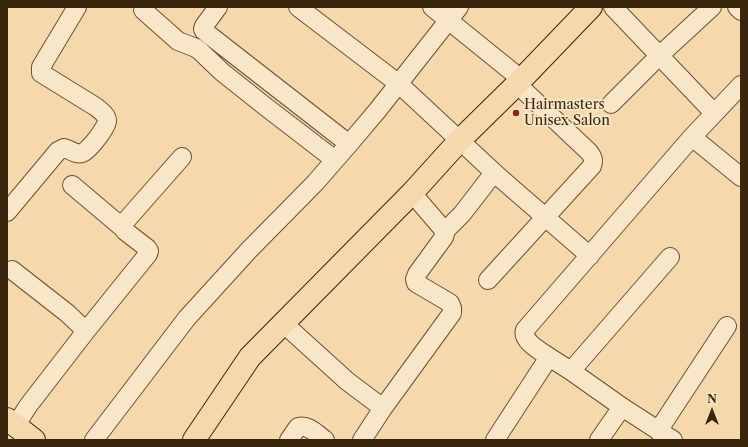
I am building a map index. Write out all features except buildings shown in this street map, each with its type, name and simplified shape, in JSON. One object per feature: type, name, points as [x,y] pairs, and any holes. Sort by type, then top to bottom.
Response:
[{"type":"main road","points":[[194,440],[250,357],[412,193],[460,140],[519,82],[591,7]]},
{"type":"street","points":[[7,212],[58,151],[64,148],[79,154],[83,153],[91,146],[106,125],[106,117],[96,107],[41,73],[42,67],[77,7]]},
{"type":"street","points":[[218,7],[204,26],[204,31],[349,144]]},
{"type":"street","points":[[298,7],[399,84],[545,218],[590,256]]},
{"type":"street","points":[[432,7],[453,13],[592,156],[592,166],[488,280]]},
{"type":"street","points":[[613,7],[714,113]]},
{"type":"street","points":[[611,104],[660,55],[712,7]]},
{"type":"street","points":[[738,7],[741,10]]},
{"type":"street","points":[[143,10],[178,40],[196,48],[222,72],[335,160]]},
{"type":"street","points":[[94,440],[187,318],[249,250],[315,183],[399,84],[453,13]]},
{"type":"street","points":[[727,326],[666,435],[549,357],[526,339],[524,333],[692,136],[741,85]]},
{"type":"street","points":[[692,136],[741,177]]},
{"type":"street","points":[[123,228],[123,224],[182,157]]},
{"type":"street","points":[[362,440],[383,408],[452,312],[450,303],[416,283],[415,279],[444,237],[444,232],[462,214],[489,179]]},
{"type":"street","points":[[20,431],[28,406],[149,253],[147,248],[72,185]]},
{"type":"street","points":[[412,193],[444,232]]},
{"type":"street","points":[[571,372],[670,257]]},
{"type":"street","points":[[12,270],[67,312],[86,332]]},
{"type":"street","points":[[283,323],[347,381],[383,408]]},
{"type":"street","points":[[498,439],[549,357]]},
{"type":"street","points":[[599,440],[622,407]]},
{"type":"street","points":[[289,440],[298,427],[303,426],[325,440]]},
{"type":"place","name":"Hairmasters Unisex Salon","points":[[516,113]]}]
